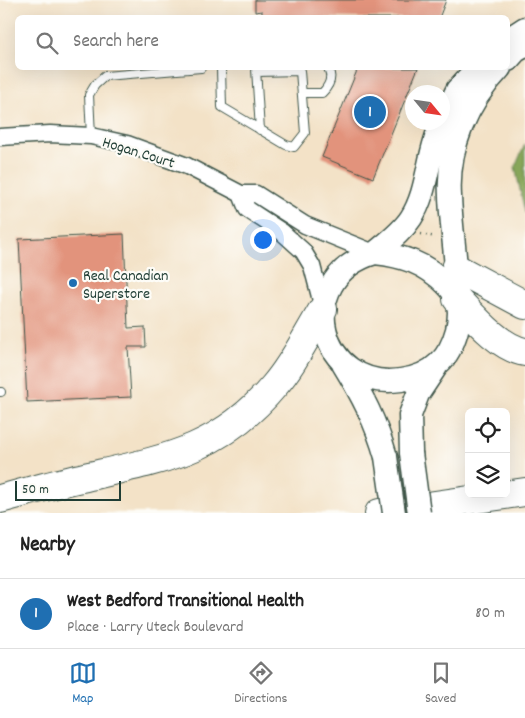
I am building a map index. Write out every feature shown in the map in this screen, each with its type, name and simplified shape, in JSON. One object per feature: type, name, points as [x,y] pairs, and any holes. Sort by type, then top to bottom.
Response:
[{"type":"highway","points":[[456,268],[525,305]]},
{"type":"highway","points":[[457,298],[486,330],[495,337],[525,352]]},
{"type":"highway","points":[[0,499],[158,460],[201,445],[223,432],[257,405],[275,385],[291,363],[323,308]]},
{"type":"highway","points":[[380,513],[525,492]]},
{"type":"main road","points":[[510,38],[525,28]]},
{"type":"main road","points":[[510,58],[525,46]]},
{"type":"main road","points":[[450,105],[457,90],[475,70]]},
{"type":"main road","points":[[418,513],[411,454],[410,415],[424,383],[440,362],[454,338],[459,312],[450,196],[450,171],[455,144],[470,108],[490,78],[498,70]]},
{"type":"main road","points":[[394,513],[386,457],[378,429],[364,398],[329,342],[325,331],[323,308],[331,286],[342,272],[356,260],[374,253],[398,233],[412,217],[424,190],[434,139],[438,130]]},
{"type":"main road","points":[[374,253],[402,257],[423,265],[443,281],[457,298]]},
{"type":"main road","points":[[341,361],[362,374],[377,379],[393,381],[418,376],[440,362]]},
{"type":"street","name":"Hogan Court","points":[[0,137],[50,134],[91,136],[128,144],[187,166],[241,194],[256,194],[305,225],[374,253]]},
{"type":"street","name":"Hogan Court","points":[[241,194],[247,209],[282,232],[306,255],[312,266],[323,308]]},
{"type":"lane","points":[[91,136],[89,95],[95,85],[105,76],[177,70]]},
{"type":"lane","points":[[221,70],[222,107],[260,130],[294,148],[305,133],[300,71],[256,70],[260,130]]},
{"type":"lane","points":[[302,93],[322,93],[328,87],[331,74],[329,70]]},
{"type":"path","points":[[415,232],[437,238]]},
{"type":"green space","points":[[525,144],[525,213],[515,167]]},
{"type":"building","points":[[255,0],[446,0],[440,15],[262,15],[262,11],[255,12]]},
{"type":"building","points":[[357,70],[417,70],[411,85],[405,85],[405,100],[373,178],[322,157]]},
{"type":"building","name":"Real Canadian Superstore","points":[[124,234],[128,328],[145,327],[146,347],[128,347],[131,397],[27,402],[19,239]]},
{"type":"place","name":"West Bedford Transitional Health","points":[[370,112]]},
{"type":"place","name":"Real Canadian Superstore","points":[[73,283]]}]
